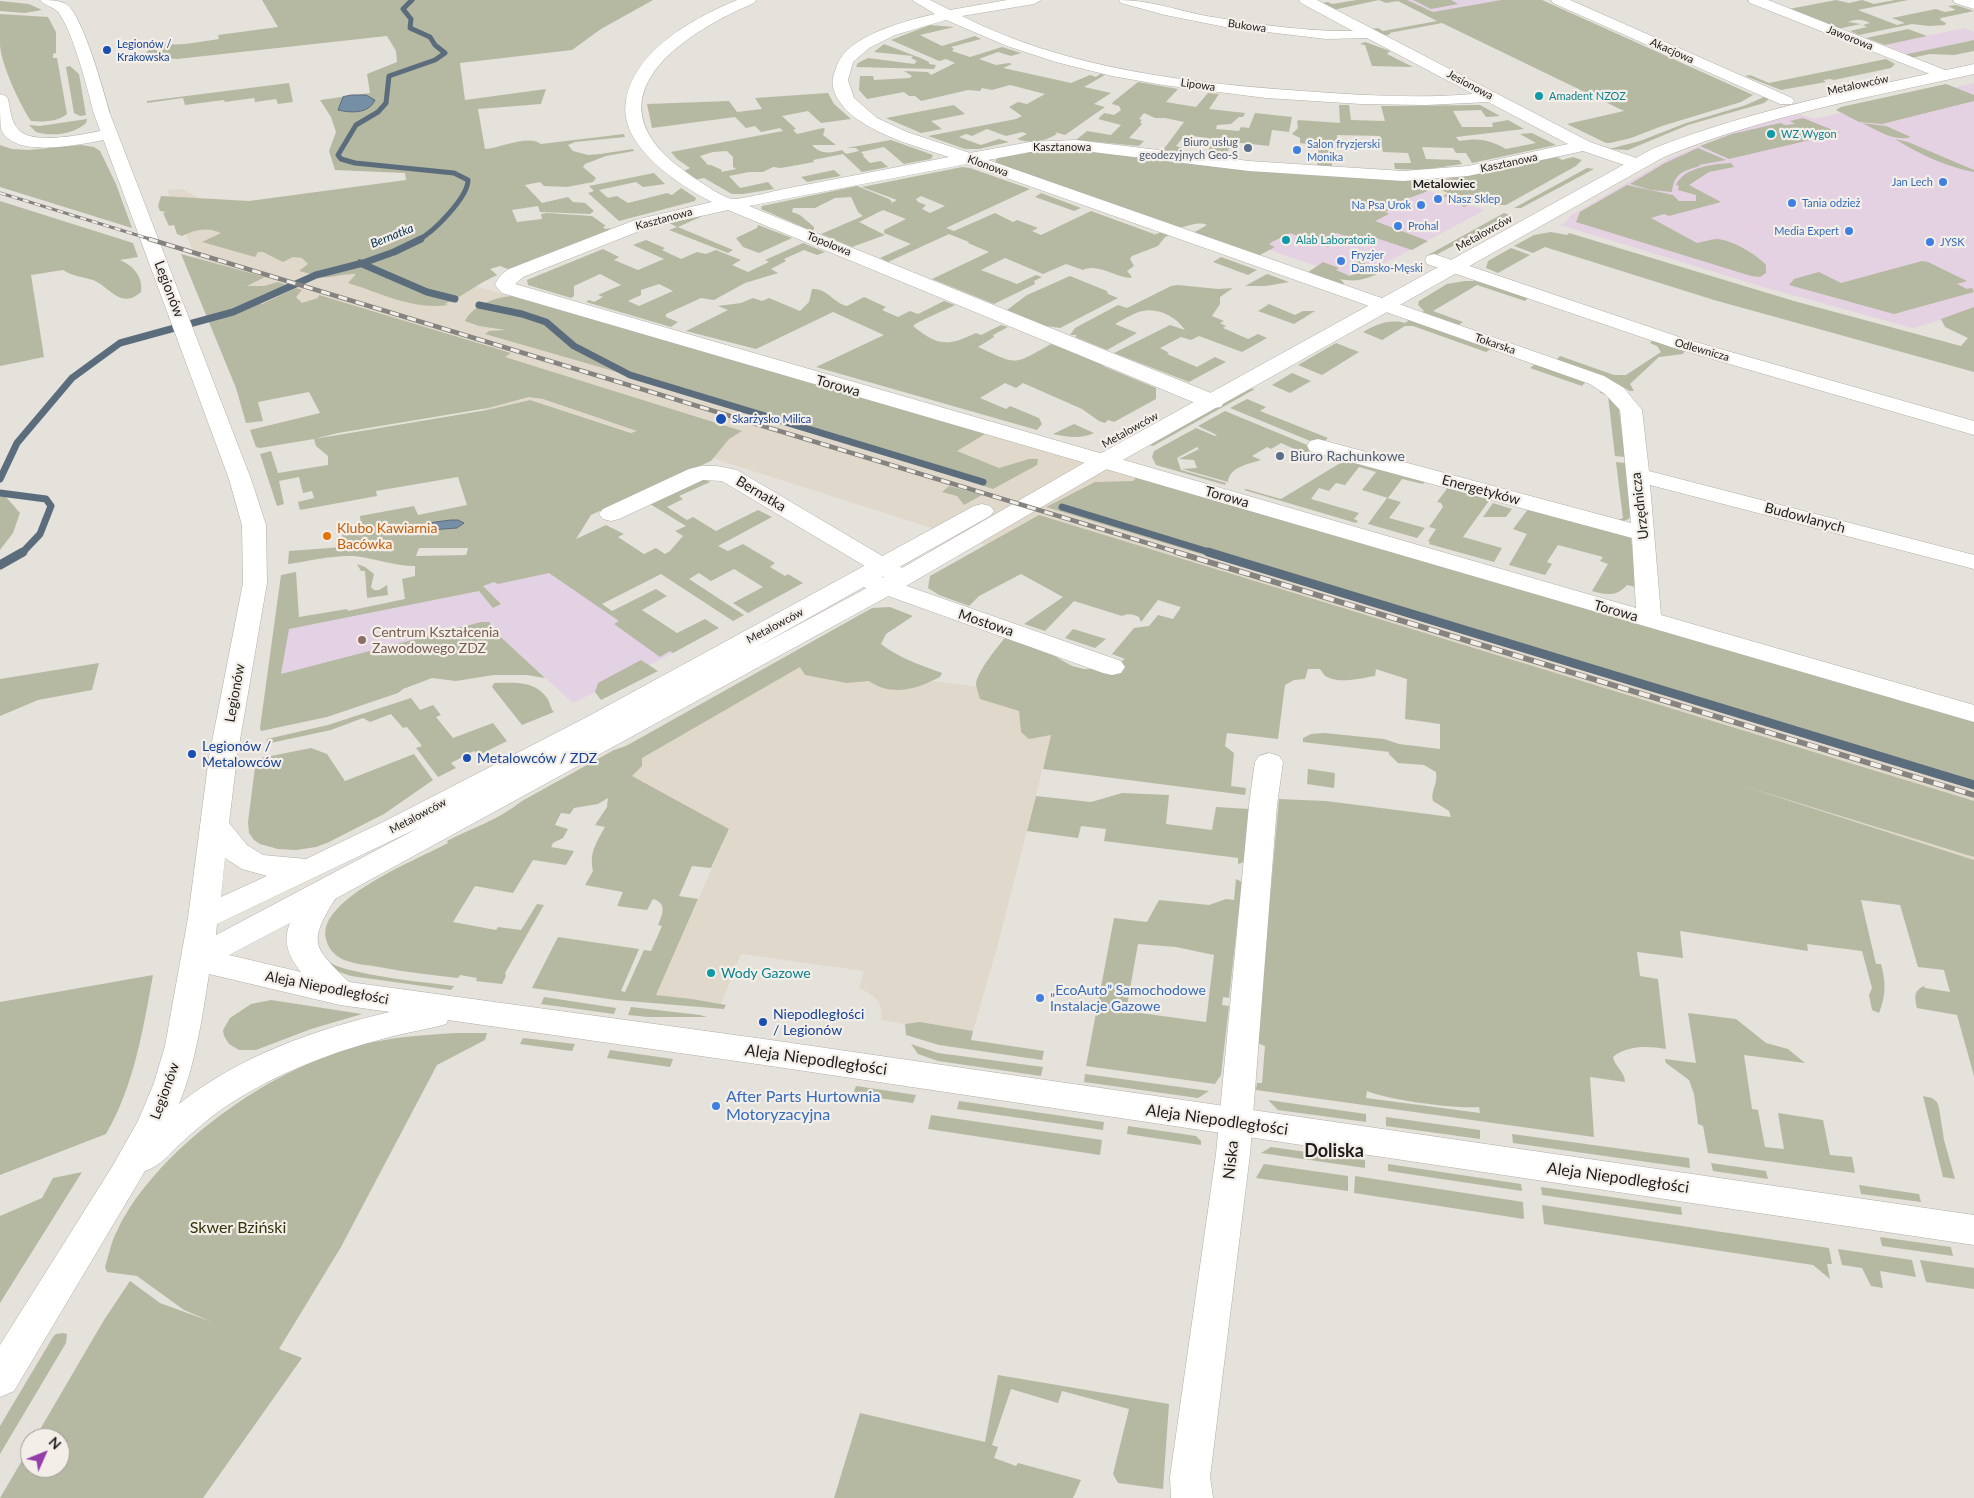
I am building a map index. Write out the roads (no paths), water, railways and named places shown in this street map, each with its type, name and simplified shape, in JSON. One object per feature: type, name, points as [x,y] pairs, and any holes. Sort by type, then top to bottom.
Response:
[{"type":"street","name":"Legionów","points":[[0,1379],[124,1177],[153,1125],[170,1083],[181,1046],[203,918],[223,757],[254,583],[254,525],[240,479],[175,302],[110,134],[72,24],[63,8],[47,0]]},
{"type":"street","name":"Topolowa","points":[[749,0],[700,23],[673,42],[654,60],[638,84],[633,99],[636,123],[642,135],[655,152],[674,171],[729,204],[1204,398]]},
{"type":"street","name":"Lipowa","points":[[919,0],[945,15],[980,31],[1039,51],[1106,69],[1173,82],[1232,90],[1345,99],[1456,100],[1492,96]]},
{"type":"street","name":"Klonowa","points":[[1034,0],[945,15],[896,28],[877,37],[847,60],[840,74],[840,90],[849,104],[872,122],[901,135],[1375,302]]},
{"type":"street","name":"Bukowa","points":[[1126,0],[1174,13],[1247,26],[1330,34],[1370,33]]},
{"type":"street","name":"Jesionowa","points":[[1306,0],[1584,146],[1628,162]]},
{"type":"street","name":"Akacjowa","points":[[1558,0],[1786,101]]},
{"type":"street","name":"Jaworowa","points":[[1755,0],[1938,72]]},
{"type":"street","points":[[1960,0],[1974,5]]},
{"type":"street","name":"Metalowców","points":[[196,959],[317,881],[882,578],[1443,263],[1628,162],[1744,122],[1938,72],[1974,60]]},
{"type":"street","name":"Metalowców","points":[[1628,162],[1643,147],[1732,114],[1786,101],[1938,72],[1974,69]]},
{"type":"street","points":[[0,99],[10,132],[22,140],[43,143],[110,134]]},
{"type":"street","name":"Kasztanowa","points":[[522,271],[642,224],[729,204],[1030,147],[1076,145],[1263,167],[1369,175],[1428,175],[1499,165],[1584,146]]},
{"type":"street","name":"Odlewnicza","points":[[1443,263],[1678,343],[1974,428]]},
{"type":"street","name":"Torowa","points":[[522,271],[510,276],[505,281],[505,285],[509,289],[1974,714]]},
{"type":"street","name":"Tokarska","points":[[1375,302],[1597,380],[1612,387],[1621,395]]},
{"type":"street","name":"Urzędnicza","points":[[1621,395],[1631,410],[1636,475],[1644,534],[1649,620]]},
{"type":"street","name":"Energetyków","points":[[1318,446],[1644,534]]},
{"type":"street","name":"Bernatka","points":[[611,514],[697,474],[707,472],[729,475],[882,578]]},
{"type":"street","name":"Budowlanych","points":[[1636,475],[1974,562]]},
{"type":"street","name":"Mostowa","points":[[882,578],[1112,667]]},
{"type":"street","name":"Niska","points":[[1192,1498],[1190,1477],[1233,1154],[1269,762]]},
{"type":"street","points":[[215,823],[228,843],[246,859],[278,867],[317,881]]},
{"type":"street","name":"Metalowców","points":[[203,918],[317,881]]},
{"type":"street","name":"Metalowców","points":[[317,881],[299,938],[303,953],[340,993]]},
{"type":"street","name":"Aleja Niepodległości","points":[[196,959],[340,993],[774,1054],[1974,1230]]},
{"type":"street","name":"Aleja Niepodległości","points":[[124,1177],[171,1131],[211,1099],[274,1063],[332,1039],[391,1022],[460,1010]]},
{"type":"water","points":[[366,95],[375,100],[369,108],[364,110],[348,112],[338,110],[343,97]]},
{"type":"water","points":[[458,520],[464,523],[457,528],[430,530],[431,523]]},
{"type":"waterway","name":"Bernatka","points":[[412,0],[403,9],[411,19],[410,28],[430,37],[435,45],[445,53],[435,60],[389,76],[386,103],[378,112],[356,125],[338,155],[341,159],[355,163],[454,173],[468,180],[467,187],[449,213],[433,230],[418,240]]},
{"type":"waterway","name":"Bernatka","points":[[361,263],[394,252],[421,239]]},
{"type":"waterway","name":"Bernatka","points":[[0,479],[17,443],[72,378],[120,343],[233,312],[316,275],[361,263]]},
{"type":"waterway","points":[[361,263],[427,292],[455,299]]},
{"type":"waterway","points":[[479,305],[522,314],[546,322],[574,346],[630,375],[983,482]]},
{"type":"waterway","name":"Bernatka","points":[[0,493],[46,499],[51,506],[40,534],[23,552]]},
{"type":"waterway","points":[[1062,507],[1212,553]]},
{"type":"waterway","name":"Bernatka","points":[[0,565],[23,552]]},
{"type":"waterway","points":[[1208,552],[1974,785]]},
{"type":"railway","points":[[0,193],[153,240]]},
{"type":"railway","points":[[149,239],[1180,553]]},
{"type":"railway","points":[[1176,552],[1974,795]]},
{"type":"place","name":"Legionów / Krakowska","points":[[107,50]]},
{"type":"place","name":"Amadent NZOZ","points":[[1539,96]]},
{"type":"place","name":"WZ Wygon","points":[[1771,134]]},
{"type":"place","name":"Biuro usług geodezyjnych Geo-S","points":[[1248,148]]},
{"type":"place","name":"Salon fryzjerski Monika","points":[[1297,150]]},
{"type":"place","name":"Jan Lech","points":[[1943,182]]},
{"type":"place","name":"Nasz Sklep","points":[[1438,199]]},
{"type":"place","name":"Tania odzież","points":[[1792,203]]},
{"type":"place","name":"Na Psa Urok","points":[[1421,205]]},
{"type":"place","name":"Prohal","points":[[1398,226]]},
{"type":"place","name":"Media Expert","points":[[1849,231]]},
{"type":"place","name":"Alab Laboratoria","points":[[1286,240]]},
{"type":"place","name":"JYSK","points":[[1930,242]]},
{"type":"place","name":"Fryzjer Damsko-Męski","points":[[1341,261]]},
{"type":"place","name":"Skarżysko Milica","points":[[721,419]]},
{"type":"place","name":"Biuro Rachunkowe","points":[[1280,456]]},
{"type":"place","name":"Klubo Kawiarnia Bacówka","points":[[327,536]]},
{"type":"place","name":"Centrum Kształcenia Zawodowego ZDZ","points":[[362,640]]},
{"type":"place","name":"Legionów / Metalowców","points":[[192,754]]},
{"type":"place","name":"Metalowców / ZDZ","points":[[467,758]]},
{"type":"place","name":"Wody Gazowe","points":[[711,973]]},
{"type":"place","name":"„EcoAuto” Samochodowe Instalacje Gazowe","points":[[1040,998]]},
{"type":"place","name":"Niepodległości / Legionów","points":[[763,1022]]},
{"type":"place","name":"After Parts Hurtownia Motoryzacyjna","points":[[716,1106]]},
{"type":"district","name":"Metalowiec","points":[[1444,184]]},
{"type":"district","name":"Doliska","points":[[1334,1151]]},
{"type":"park label","name":"Skwer Bziński","points":[[238,1228]]}]
